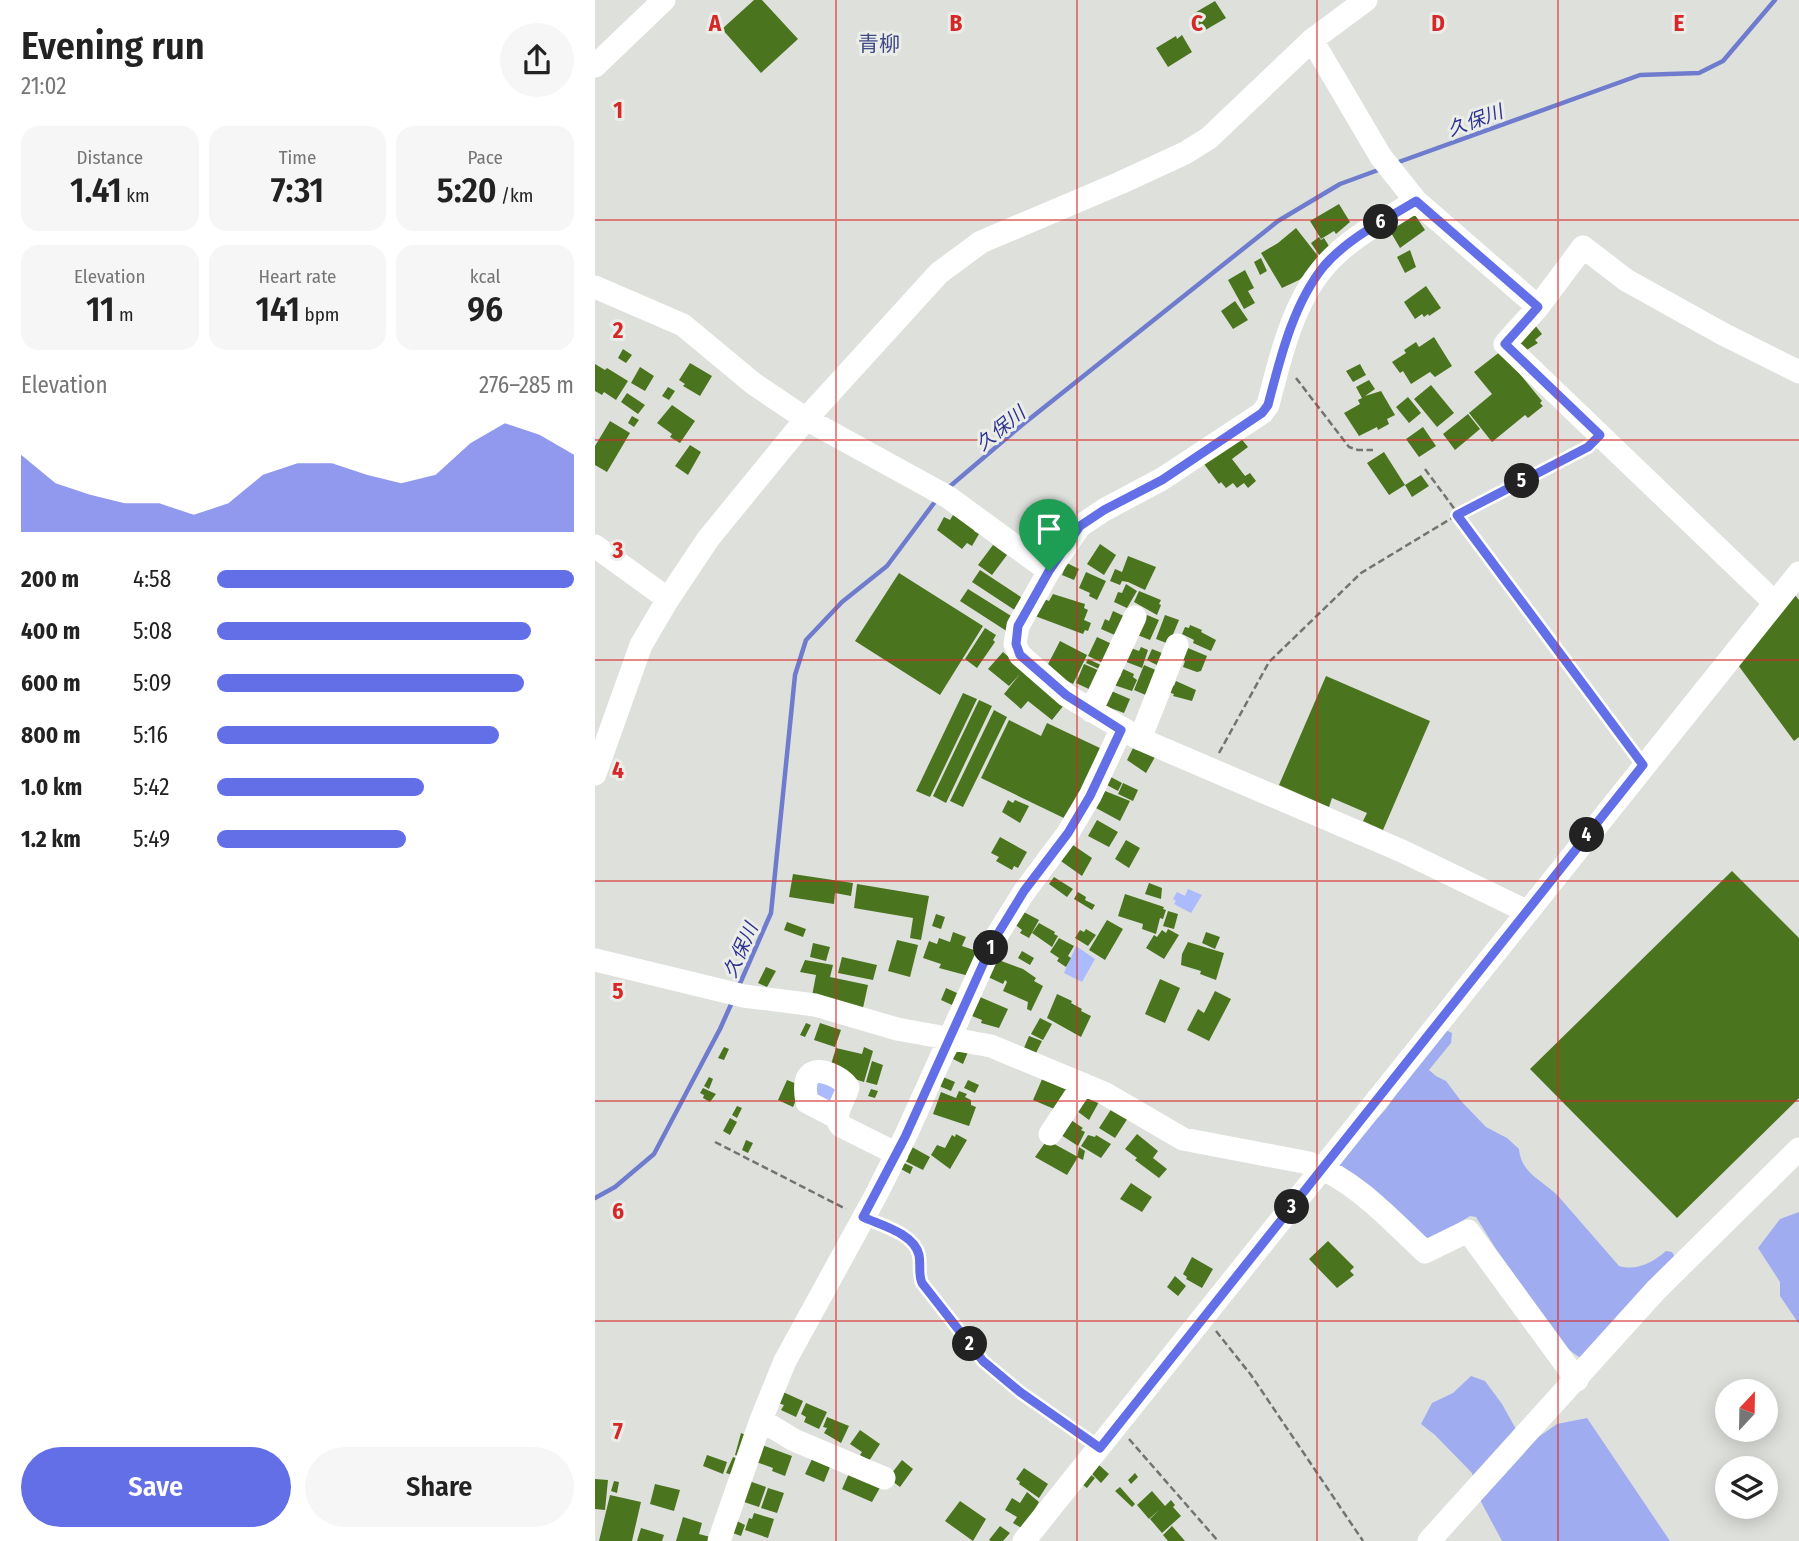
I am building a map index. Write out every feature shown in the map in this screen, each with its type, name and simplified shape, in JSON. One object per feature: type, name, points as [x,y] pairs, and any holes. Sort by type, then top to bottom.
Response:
[{"type":"street","points":[[595,66],[664,0]]},
{"type":"street","points":[[595,774],[641,645],[708,539],[806,419],[939,273],[981,242],[1185,153],[1209,138],[1312,40],[1366,0]]},
{"type":"street","points":[[1312,40],[1388,165],[1416,201],[1538,307]]},
{"type":"street","points":[[1416,201],[1359,237],[1325,265],[1300,303],[1268,405],[1262,413],[1162,480],[1089,519],[1072,536],[1018,626],[1016,644],[1020,655],[1066,695],[1130,735],[1402,852],[1527,912]]},
{"type":"street","points":[[1775,603],[1505,344],[1538,307],[1583,247],[1626,280],[1723,334],[1799,372]]},
{"type":"street","points":[[595,287],[683,325],[754,384],[806,419],[940,492],[1049,571]]},
{"type":"street","points":[[595,547],[668,599]]},
{"type":"street","points":[[1024,1541],[1643,765],[1775,603],[1797,580]]},
{"type":"street","points":[[1091,711],[1135,617]]},
{"type":"street","points":[[719,1541],[761,1420],[785,1361],[897,1154],[994,940],[1024,891],[1068,833],[1130,735],[1177,645]]},
{"type":"street","points":[[595,960],[735,993],[815,1005],[897,1029],[991,1046],[1104,1093],[1183,1139],[1323,1168],[1339,1176],[1425,1252],[1468,1231],[1577,1380]]},
{"type":"street","points":[[1050,1133],[1083,1084]]},
{"type":"street","points":[[836,1117],[841,1126],[897,1154]]},
{"type":"street","points":[[1429,1541],[1656,1290],[1799,1149]]},
{"type":"street","points":[[761,1420],[794,1440],[884,1478]]},
{"type":"path","points":[[1282,358],[1349,447],[1373,450]]},
{"type":"path","points":[[1210,768],[1269,662],[1361,573],[1457,515],[1588,447],[1600,435]]},
{"type":"path","points":[[1425,469],[1643,765]]},
{"type":"path","points":[[715,1142],[914,1243],[919,1254],[919,1276],[922,1283],[983,1361],[1020,1392],[1100,1448]]},
{"type":"path","points":[[1203,1319],[1227,1342],[1251,1375],[1363,1541]]},
{"type":"path","points":[[1118,1426],[1218,1541]]},
{"type":"shaded area","points":[[1188,889],[1202,895],[1191,913],[1174,904],[1176,901],[1173,899],[1177,892],[1185,896]]},
{"type":"shaded area","points":[[1076,946],[1095,959],[1082,982],[1064,973]]},
{"type":"shaded area","points":[[1446,1030],[1452,1033],[1451,1043],[1429,1070],[1446,1081],[1486,1127],[1507,1138],[1519,1149],[1528,1171],[1559,1197],[1619,1266],[1644,1265],[1666,1251],[1672,1252],[1676,1259],[1587,1356],[1579,1357],[1568,1349],[1476,1217],[1470,1216],[1431,1240],[1421,1237],[1338,1169],[1348,1150],[1386,1109],[1418,1063]]},
{"type":"shaded area","points":[[813,1076],[837,1081],[835,1107],[810,1093]]},
{"type":"shaded area","points":[[1799,1212],[1799,1324],[1780,1296],[1780,1282],[1758,1248],[1780,1219]]},
{"type":"shaded area","points":[[1471,1376],[1485,1381],[1517,1431],[1534,1440],[1557,1424],[1587,1418],[1670,1541],[1502,1541],[1479,1498],[1472,1473],[1421,1424],[1432,1403],[1453,1393]]},
{"type":"building","points":[[754,0],[762,0],[798,39],[761,73],[722,29]]},
{"type":"building","points":[[1215,1],[1226,18],[1202,32],[1191,15]]},
{"type":"building","points":[[1182,35],[1192,52],[1168,67],[1156,48]]},
{"type":"building","points":[[1339,204],[1350,222],[1336,234],[1334,231],[1321,239],[1310,221]]},
{"type":"building","points":[[1415,215],[1425,230],[1400,248],[1390,231]]},
{"type":"building","points":[[1296,228],[1321,260],[1299,280],[1282,288],[1261,253]]},
{"type":"building","points":[[1319,237],[1321,240],[1324,238],[1332,251],[1321,258],[1311,243]]},
{"type":"building","points":[[1410,250],[1416,267],[1405,273],[1397,257]]},
{"type":"building","points":[[1261,258],[1267,271],[1260,275],[1254,262]]},
{"type":"building","points":[[1245,270],[1254,288],[1248,291],[1255,303],[1244,309],[1228,280]]},
{"type":"building","points":[[1426,286],[1441,308],[1429,316],[1428,314],[1424,317],[1422,314],[1415,319],[1404,302]]},
{"type":"building","points":[[1235,301],[1248,320],[1233,329],[1221,311]]},
{"type":"building","points":[[1534,324],[1542,334],[1535,340],[1538,343],[1525,351],[1515,340]]},
{"type":"building","points":[[1434,337],[1452,366],[1435,377],[1430,372],[1411,384],[1403,371],[1400,373],[1392,362],[1416,342],[1419,347]]},
{"type":"building","points":[[623,349],[632,355],[626,363],[618,358]]},
{"type":"building","points":[[1501,351],[1542,401],[1540,403],[1543,406],[1528,418],[1525,415],[1492,442],[1469,413],[1492,394],[1474,372]]},
{"type":"building","points":[[690,363],[712,376],[700,396],[683,386],[685,384],[679,380]]},
{"type":"building","points":[[595,364],[628,381],[616,400],[604,392],[602,395],[595,391]]},
{"type":"building","points":[[1360,364],[1366,375],[1353,382],[1346,371]]},
{"type":"building","points":[[640,367],[654,376],[645,391],[631,383]]},
{"type":"building","points":[[1369,380],[1375,389],[1365,396],[1381,391],[1395,415],[1387,419],[1389,424],[1359,436],[1344,413],[1360,404],[1358,400],[1362,398],[1356,387]]},
{"type":"building","points":[[1431,385],[1454,413],[1437,427],[1414,399]]},
{"type":"building","points":[[668,387],[675,391],[669,400],[662,396]]},
{"type":"building","points":[[627,393],[645,405],[638,414],[621,402]]},
{"type":"building","points":[[1408,397],[1421,413],[1409,423],[1396,407]]},
{"type":"building","points":[[672,405],[695,421],[680,443],[657,423]]},
{"type":"building","points":[[1468,414],[1480,429],[1455,450],[1443,434]]},
{"type":"building","points":[[632,416],[639,420],[634,427],[628,423]]},
{"type":"building","points":[[610,421],[630,433],[607,472],[595,465],[595,446]]},
{"type":"building","points":[[1423,427],[1436,446],[1419,457],[1406,439]]},
{"type":"building","points":[[1239,436],[1248,447],[1232,459],[1245,476],[1250,473],[1256,481],[1248,488],[1244,483],[1237,488],[1233,483],[1226,488],[1221,482],[1219,484],[1204,464]]},
{"type":"building","points":[[690,445],[701,452],[688,475],[675,466]]},
{"type":"building","points":[[1384,452],[1405,485],[1389,495],[1367,463]]},
{"type":"building","points":[[1421,475],[1429,486],[1412,497],[1405,485]]},
{"type":"building","points":[[1037,506],[1056,518],[1041,542],[1022,531]]},
{"type":"building","points":[[953,515],[976,528],[974,531],[979,534],[972,546],[967,543],[962,549],[937,530],[944,517],[950,520]]},
{"type":"building","points":[[1100,544],[1116,555],[1104,575],[1087,564]]},
{"type":"building","points":[[993,545],[1007,555],[992,575],[978,565]]},
{"type":"building","points":[[1128,556],[1156,567],[1145,590],[1128,582],[1122,581],[1120,585],[1110,581],[1115,569],[1122,572]]},
{"type":"building","points":[[1067,563],[1079,569],[1074,580],[1062,575]]},
{"type":"building","points":[[980,570],[1027,601],[1019,613],[972,582]]},
{"type":"building","points":[[1086,572],[1106,581],[1097,600],[1079,588]]},
{"type":"building","points":[[899,573],[983,626],[940,695],[855,641]]},
{"type":"building","points":[[1126,584],[1137,591],[1127,608],[1114,602],[1118,592],[1122,593]]},
{"type":"building","points":[[968,589],[1016,619],[1008,632],[960,601]]},
{"type":"building","points":[[1139,591],[1161,600],[1157,615],[1134,602]]},
{"type":"building","points":[[1053,594],[1085,604],[1084,608],[1088,610],[1084,620],[1091,623],[1088,631],[1085,630],[1083,634],[1035,616],[1044,599],[1049,601]]},
{"type":"building","points":[[1795,595],[1799,600],[1799,737],[1794,741],[1738,665]]},
{"type":"building","points":[[1113,611],[1126,617],[1117,636],[1101,629],[1105,619],[1109,621]]},
{"type":"building","points":[[1147,615],[1159,620],[1150,640],[1135,634]]},
{"type":"building","points":[[1165,615],[1179,620],[1169,644],[1156,639]]},
{"type":"building","points":[[1190,625],[1216,640],[1211,651],[1193,643],[1194,640],[1182,634],[1185,627],[1189,628]]},
{"type":"building","points":[[985,628],[996,635],[993,640],[995,642],[977,668],[965,659]]},
{"type":"building","points":[[1097,637],[1112,644],[1103,663],[1088,656]]},
{"type":"building","points":[[1060,641],[1087,655],[1073,684],[1045,670]]},
{"type":"building","points":[[1141,647],[1148,650],[1142,668],[1124,661],[1131,648],[1139,651]]},
{"type":"building","points":[[1188,648],[1207,656],[1201,671],[1183,667],[1185,661],[1181,659]]},
{"type":"building","points":[[1152,649],[1162,653],[1157,665],[1147,660]]},
{"type":"building","points":[[1003,652],[1064,705],[1052,720],[1028,701],[1021,709],[1004,694],[1020,674],[1009,686],[988,669]]},
{"type":"building","points":[[1088,659],[1103,666],[1101,670],[1086,663]]},
{"type":"building","points":[[1084,664],[1100,671],[1091,690],[1076,683]]},
{"type":"building","points":[[1144,665],[1158,671],[1148,696],[1134,690]]},
{"type":"building","points":[[1121,668],[1134,674],[1133,677],[1137,680],[1132,691],[1114,685],[1121,675]]},
{"type":"building","points":[[1326,676],[1430,721],[1383,830],[1363,821],[1367,813],[1332,798],[1329,807],[1279,785]]},
{"type":"building","points":[[1176,681],[1196,690],[1192,701],[1168,692],[1171,684],[1174,686]]},
{"type":"building","points":[[1109,690],[1130,699],[1124,713],[1105,706]]},
{"type":"building","points":[[963,693],[977,699],[930,797],[916,791]]},
{"type":"building","points":[[979,700],[992,706],[946,803],[933,796]]},
{"type":"building","points":[[994,710],[1007,717],[963,807],[950,801]]},
{"type":"building","points":[[1009,720],[1041,736],[1047,723],[1102,749],[1068,820],[981,778]]},
{"type":"building","points":[[1134,746],[1155,757],[1146,773],[1127,760]]},
{"type":"building","points":[[1109,776],[1122,783],[1118,791],[1105,784]]},
{"type":"building","points":[[1123,783],[1138,790],[1133,801],[1118,794]]},
{"type":"building","points":[[1105,791],[1130,801],[1120,821],[1096,808]]},
{"type":"building","points":[[1008,800],[1029,806],[1020,823],[1002,812]]},
{"type":"building","points":[[1097,820],[1118,832],[1109,847],[1088,836]]},
{"type":"building","points":[[1000,837],[1027,852],[1018,868],[1014,866],[1012,870],[996,861],[999,857],[991,853]]},
{"type":"building","points":[[1126,840],[1140,848],[1129,868],[1115,859]]},
{"type":"building","points":[[1070,843],[1092,858],[1082,876],[1058,859]]},
{"type":"building","points":[[1732,871],[1799,938],[1799,1098],[1677,1218],[1530,1069]]},
{"type":"building","points":[[793,874],[853,883],[851,896],[835,893],[834,904],[789,897]]},
{"type":"building","points":[[1054,877],[1073,889],[1067,897],[1049,884]]},
{"type":"building","points":[[1149,883],[1162,888],[1161,899],[1145,894]]},
{"type":"building","points":[[857,884],[929,896],[921,940],[910,938],[913,918],[854,908]]},
{"type":"building","points":[[1078,892],[1086,897],[1085,900],[1095,905],[1092,910],[1074,899]]},
{"type":"building","points":[[1125,894],[1164,907],[1166,910],[1163,919],[1160,918],[1156,934],[1142,929],[1143,924],[1118,916]]},
{"type":"building","points":[[1020,910],[1039,920],[1029,938],[1020,933],[1022,930],[1013,923]]},
{"type":"building","points":[[1168,911],[1178,914],[1174,929],[1163,926]]},
{"type":"building","points":[[936,914],[945,917],[941,929],[932,926]]},
{"type":"building","points":[[1107,920],[1123,929],[1105,960],[1089,950]]},
{"type":"building","points":[[787,922],[806,929],[803,937],[784,930]]},
{"type":"building","points":[[1039,923],[1058,936],[1052,947],[1032,933]]},
{"type":"building","points":[[1086,929],[1096,935],[1088,946],[1075,938],[1080,930],[1084,932]]},
{"type":"building","points":[[1168,929],[1179,935],[1164,959],[1146,948],[1154,935],[1157,937],[1162,930],[1166,933]]},
{"type":"building","points":[[953,932],[966,937],[962,946],[977,951],[969,976],[939,968],[941,964],[923,958],[929,941],[937,944],[939,938],[950,942]]},
{"type":"building","points":[[1206,932],[1220,937],[1215,949],[1202,943]]},
{"type":"building","points":[[1059,938],[1074,946],[1066,967],[1050,952]]},
{"type":"building","points":[[897,940],[918,945],[910,977],[888,971]]},
{"type":"building","points":[[1188,942],[1224,953],[1216,980],[1200,974],[1201,971],[1181,965],[1182,954]]},
{"type":"building","points":[[813,943],[830,947],[826,961],[810,957]]},
{"type":"building","points":[[1022,951],[1034,958],[1030,965],[1018,958]]},
{"type":"building","points":[[842,957],[877,965],[873,980],[838,973]]},
{"type":"building","points":[[996,959],[1023,969],[1043,986],[1031,1011],[1027,1009],[1028,1002],[1003,991],[1007,982],[1005,980],[1003,984],[988,977]]},
{"type":"building","points":[[805,960],[833,965],[830,977],[868,985],[863,1008],[812,996],[816,975],[800,972]]},
{"type":"building","points":[[766,967],[776,971],[767,987],[758,983]]},
{"type":"building","points":[[1160,979],[1180,988],[1165,1023],[1145,1014]]},
{"type":"building","points":[[946,988],[957,993],[952,1005],[941,1000]]},
{"type":"building","points":[[1215,991],[1231,999],[1209,1041],[1187,1030],[1198,1009],[1204,1013]]},
{"type":"building","points":[[1057,994],[1072,1001],[1081,1011],[1091,1016],[1081,1037],[1047,1018]]},
{"type":"building","points":[[980,997],[1008,1009],[999,1028],[981,1023],[982,1020],[972,1016]]},
{"type":"building","points":[[1040,1018],[1052,1024],[1043,1040],[1031,1034]]},
{"type":"building","points":[[806,1023],[811,1025],[805,1037],[800,1035]]},
{"type":"building","points":[[820,1023],[841,1030],[835,1047],[814,1040]]},
{"type":"building","points":[[1029,1036],[1042,1041],[1036,1053],[1024,1048]]},
{"type":"building","points":[[724,1047],[729,1049],[724,1060],[718,1058]]},
{"type":"building","points":[[864,1047],[873,1051],[864,1082],[829,1071],[836,1048],[862,1054]]},
{"type":"building","points":[[959,1048],[968,1052],[963,1064],[953,1059]]},
{"type":"building","points":[[872,1061],[883,1065],[877,1085],[866,1082]]},
{"type":"building","points":[[709,1077],[713,1079],[709,1089],[704,1086]]},
{"type":"building","points":[[943,1077],[955,1082],[951,1091],[939,1086]]},
{"type":"building","points":[[1043,1077],[1068,1088],[1059,1111],[1033,1100]]},
{"type":"building","points":[[787,1080],[802,1086],[793,1107],[778,1100]]},
{"type":"building","points":[[968,1080],[979,1085],[975,1093],[964,1088]]},
{"type":"building","points":[[703,1088],[716,1094],[710,1102],[700,1093]]},
{"type":"building","points":[[871,1089],[878,1091],[875,1098],[868,1096]]},
{"type":"building","points":[[959,1091],[967,1094],[965,1097],[976,1107],[969,1126],[933,1114],[941,1092],[956,1098]]},
{"type":"building","points":[[1089,1094],[1099,1102],[1089,1120],[1073,1108]]},
{"type":"building","points":[[737,1106],[742,1108],[737,1118],[732,1115]]},
{"type":"building","points":[[1112,1108],[1128,1118],[1115,1138],[1099,1128]]},
{"type":"building","points":[[730,1118],[737,1122],[730,1135],[723,1131]]},
{"type":"building","points":[[1068,1118],[1085,1132],[1078,1146],[1058,1133]]},
{"type":"building","points":[[956,1134],[967,1140],[950,1169],[931,1155],[937,1145],[945,1148],[952,1135],[955,1137]]},
{"type":"building","points":[[1137,1134],[1158,1151],[1153,1158],[1167,1169],[1159,1178],[1125,1149]]},
{"type":"building","points":[[1088,1135],[1096,1135],[1111,1144],[1101,1158],[1081,1146]]},
{"type":"building","points":[[746,1140],[753,1143],[748,1153],[742,1150]]},
{"type":"building","points":[[1047,1140],[1078,1157],[1067,1175],[1035,1157]]},
{"type":"building","points":[[912,1147],[930,1157],[923,1170],[905,1161]]},
{"type":"building","points":[[1079,1147],[1085,1151],[1083,1160],[1077,1157]]},
{"type":"building","points":[[902,1162],[913,1167],[910,1174],[899,1168]]},
{"type":"building","points":[[1131,1183],[1152,1197],[1142,1212],[1120,1199]]},
{"type":"building","points":[[1328,1241],[1354,1267],[1350,1271],[1354,1275],[1337,1288],[1309,1259]]},
{"type":"building","points":[[1192,1257],[1213,1269],[1202,1288],[1186,1279],[1183,1274]]},
{"type":"building","points":[[1175,1276],[1186,1286],[1178,1296],[1167,1287]]},
{"type":"building","points":[[783,1392],[803,1401],[796,1417],[781,1410],[784,1405],[778,1403]]},
{"type":"building","points":[[806,1403],[827,1412],[819,1429],[804,1422],[806,1417],[801,1414]]},
{"type":"building","points":[[827,1417],[849,1426],[841,1443],[824,1433]]},
{"type":"building","points":[[860,1430],[880,1444],[869,1461],[850,1444]]},
{"type":"building","points":[[741,1433],[748,1436],[739,1457],[735,1455]]},
{"type":"building","points":[[762,1445],[792,1456],[785,1476],[756,1462]]},
{"type":"building","points":[[707,1455],[727,1462],[723,1474],[703,1466]]},
{"type":"building","points":[[733,1457],[738,1459],[732,1475],[726,1473]]},
{"type":"building","points":[[812,1459],[830,1467],[824,1482],[805,1474]]},
{"type":"building","points":[[902,1460],[913,1469],[900,1487],[888,1478]]},
{"type":"building","points":[[1099,1465],[1109,1474],[1101,1483],[1092,1474]]},
{"type":"building","points":[[1024,1468],[1048,1484],[1039,1498],[1016,1479]]},
{"type":"building","points":[[850,1471],[882,1484],[872,1502],[842,1489]]},
{"type":"building","points":[[1135,1473],[1138,1477],[1131,1484],[1128,1480]]},
{"type":"building","points":[[1091,1475],[1095,1478],[1087,1488],[1083,1485]]},
{"type":"building","points":[[595,1479],[608,1480],[605,1510],[595,1509]]},
{"type":"building","points":[[614,1481],[619,1482],[617,1493],[611,1491]]},
{"type":"building","points":[[749,1481],[766,1487],[759,1507],[744,1502]]},
{"type":"building","points":[[655,1484],[680,1490],[674,1511],[650,1504]]},
{"type":"building","points":[[1120,1487],[1135,1504],[1132,1507],[1115,1491]]},
{"type":"building","points":[[768,1488],[784,1493],[777,1513],[761,1508]]},
{"type":"building","points":[[1152,1491],[1165,1506],[1171,1500],[1181,1516],[1162,1533],[1150,1519],[1159,1510],[1149,1519],[1137,1505]]},
{"type":"building","points":[[1027,1492],[1039,1502],[1023,1529],[1013,1523],[1017,1517],[1005,1510],[1012,1498],[1020,1503]]},
{"type":"building","points":[[610,1495],[641,1502],[632,1541],[599,1541]]},
{"type":"building","points":[[960,1501],[986,1519],[973,1541],[945,1521]]},
{"type":"building","points":[[754,1513],[774,1519],[768,1538],[745,1530]]},
{"type":"building","points":[[683,1517],[702,1523],[699,1534],[714,1538],[713,1541],[676,1541]]},
{"type":"building","points":[[735,1520],[745,1525],[741,1536],[730,1532]]},
{"type":"building","points":[[1000,1526],[1010,1533],[1003,1541],[989,1540]]},
{"type":"building","points":[[1172,1526],[1185,1541],[1168,1541],[1163,1535]]},
{"type":"building","points":[[641,1528],[664,1535],[662,1541],[637,1541]]},
{"type":"waterway","name":"久保川","points":[[1396,163],[1640,75],[1699,73],[1723,61],[1775,0]]},
{"type":"waterway","name":"久保川","points":[[948,488],[1022,425],[1278,221],[1340,184],[1381,169]]},
{"type":"waterway","name":"久保川","points":[[738,988],[771,913],[795,675],[806,640],[842,602],[887,566],[937,499]]},
{"type":"waterway","name":"久保川","points":[[595,1198],[615,1187],[654,1154],[733,1000]]},
{"type":"district","name":"青柳","points":[[879,44]]},
{"type":"route","points":[[1416,201],[1538,307],[1505,344],[1600,435],[1588,447],[1457,515],[1643,765],[1100,1448],[1020,1392],[983,1361],[922,1283],[919,1276],[919,1254],[914,1243],[863,1217],[905,1137],[994,940],[1024,891],[1068,833],[1090,796],[1121,730],[1066,695],[1020,655],[1016,644],[1018,626],[1049,571],[1072,536],[1089,519],[1162,480],[1262,413],[1268,405],[1300,303],[1325,265],[1375,226],[1416,201]]}]
